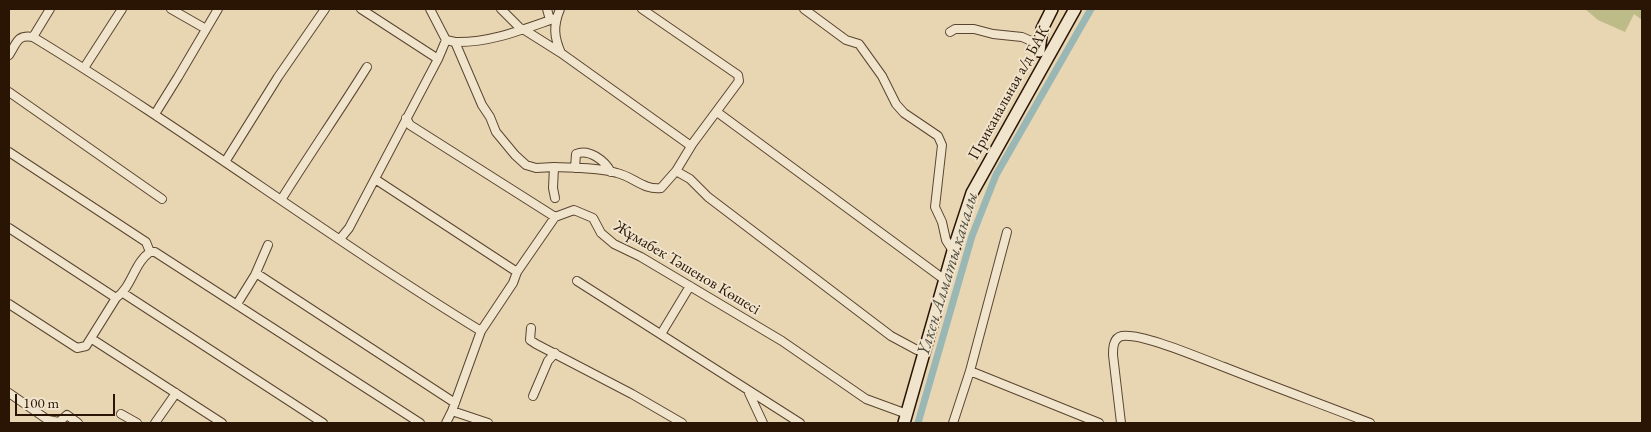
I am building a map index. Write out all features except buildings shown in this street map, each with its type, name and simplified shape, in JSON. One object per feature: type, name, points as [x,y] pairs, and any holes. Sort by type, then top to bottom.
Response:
[{"type":"main road","points":[[1044,55],[1042,29],[1052,9]]},
{"type":"main road","name":"Приканальная а/д БАК","points":[[906,419],[953,251],[972,193],[1044,55],[1075,9]]},
{"type":"street","points":[[33,37],[50,9]]},
{"type":"street","points":[[84,68],[122,9]]},
{"type":"street","points":[[172,9],[206,29]]},
{"type":"street","points":[[155,114],[218,9]]},
{"type":"street","points":[[225,162],[324,9]]},
{"type":"street","points":[[361,9],[438,59]]},
{"type":"street","points":[[430,9],[446,40]]},
{"type":"street","points":[[501,9],[522,29],[561,54],[691,146]]},
{"type":"street","points":[[547,9],[554,22],[556,41],[561,54]]},
{"type":"street","points":[[446,40],[455,42],[487,39],[553,19],[560,9]]},
{"type":"street","points":[[455,42],[482,105],[490,117],[496,132],[526,165],[536,168],[575,168],[611,172],[629,177],[644,187],[652,189],[661,188],[676,171],[691,146],[739,81],[738,75],[642,9]]},
{"type":"street","points":[[804,9],[846,40],[859,44],[882,76],[896,104],[904,113],[938,136],[942,145],[935,207],[942,222],[946,240],[953,251]]},
{"type":"street","points":[[950,32],[955,29],[974,29],[993,34],[1022,37],[1029,40],[1044,55]]},
{"type":"street","points":[[9,56],[20,38],[24,35],[33,37],[155,114],[426,297],[481,331]]},
{"type":"street","points":[[340,239],[349,228],[438,59],[446,40]]},
{"type":"street","points":[[282,200],[367,67]]},
{"type":"street","points":[[9,92],[162,199]]},
{"type":"street","points":[[716,112],[945,280]]},
{"type":"street","points":[[406,118],[410,124],[555,217],[517,272],[512,284],[481,331],[454,407],[446,423]]},
{"type":"street","points":[[9,152],[146,242],[150,252]]},
{"type":"street","points":[[575,168],[576,154],[586,152],[602,161],[611,172]]},
{"type":"street","points":[[554,167],[553,188],[555,198]]},
{"type":"street","points":[[676,171],[690,179],[708,197],[891,336],[924,352]]},
{"type":"street","points":[[375,179],[517,272]]},
{"type":"street","name":"Жұмабек Тәшенов Көшесі","points":[[555,217],[574,210],[593,218],[601,233],[614,244],[641,257],[782,341],[866,399],[906,419]]},
{"type":"street","points":[[9,228],[116,298]]},
{"type":"street","points":[[953,423],[970,371],[1007,232]]},
{"type":"street","points":[[238,304],[255,275],[268,245]]},
{"type":"street","points":[[9,304],[77,348],[86,346],[116,298],[123,293],[144,256],[150,252],[155,252],[420,423]]},
{"type":"street","points":[[255,275],[454,407],[488,423]]},
{"type":"street","points":[[577,282],[800,423]]},
{"type":"street","points":[[661,334],[690,286]]},
{"type":"street","points":[[123,293],[323,423]]},
{"type":"street","points":[[531,328],[530,340],[682,423]]},
{"type":"street","points":[[1130,423],[1121,422],[1113,355],[1114,344],[1117,338],[1121,336],[1131,336],[1167,345],[1370,423]]},
{"type":"street","points":[[92,338],[222,423]]},
{"type":"street","points":[[533,396],[548,360],[555,353]]},
{"type":"street","points":[[970,371],[1099,423]]},
{"type":"street","points":[[748,391],[764,423]]},
{"type":"street","points":[[9,393],[48,420],[59,422],[67,416],[78,423]]},
{"type":"street","points":[[156,423],[176,393]]},
{"type":"street","points":[[121,414],[137,423]]},
{"type":"shaded area","points":[[1585,9],[1642,9],[1642,20],[1634,14],[1625,32],[1598,20]]},
{"type":"waterway","name":"Үлкен Алматы каналы","points":[[918,423],[972,236],[996,175],[1091,9]]}]
